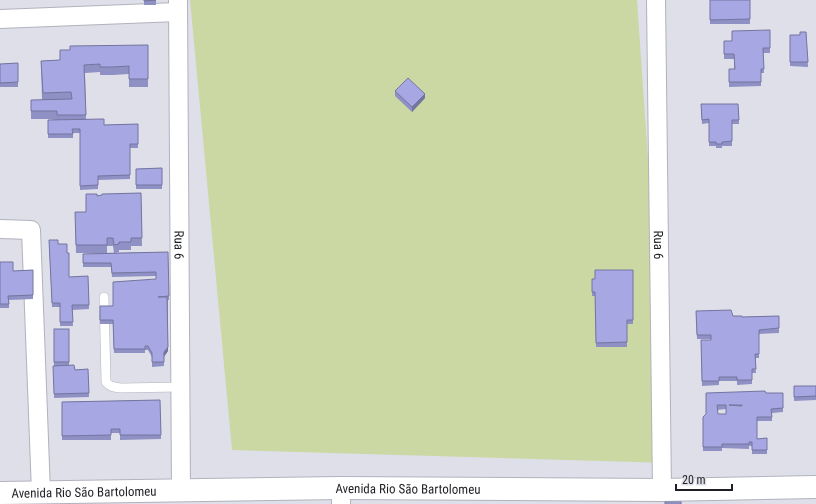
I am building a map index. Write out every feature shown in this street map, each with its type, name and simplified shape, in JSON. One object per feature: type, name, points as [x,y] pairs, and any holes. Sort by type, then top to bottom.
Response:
[{"type":"street","name":"Rua 6","points":[[656,0],[662,490]]},
{"type":"street","name":"Rua 6","points":[[178,6],[181,491]]},
{"type":"street","points":[[0,19],[178,6]]},
{"type":"street","points":[[0,229],[31,230],[41,492]]},
{"type":"street","name":"Avenida Rio São Bartolomeu","points":[[0,493],[181,491],[341,496],[816,487]]},
{"type":"lane","points":[[104,297],[106,382],[112,387],[121,388],[181,387]]},
{"type":"green space","points":[[190,0],[637,0],[669,463],[232,450]]},
{"type":"building","points":[[710,0],[750,0],[750,19],[710,20]]},
{"type":"building","points":[[770,30],[770,48],[763,48],[764,69],[761,69],[761,82],[729,82],[729,69],[735,69],[734,54],[724,54],[724,41],[732,41],[732,31]]},
{"type":"building","points":[[800,32],[806,32],[808,62],[790,62],[790,35],[800,35]]},
{"type":"building","points":[[148,45],[148,79],[129,79],[129,66],[100,67],[100,64],[84,65],[86,115],[57,115],[57,111],[31,111],[31,100],[72,99],[71,92],[43,93],[41,61],[60,60],[60,50],[70,50],[70,46]]},
{"type":"building","points":[[18,63],[18,82],[0,83],[0,64]]},
{"type":"building","points":[[408,78],[425,94],[412,107],[395,91]]},
{"type":"building","points":[[701,104],[738,104],[739,120],[732,120],[732,141],[722,142],[722,144],[709,142],[709,119],[702,120]]},
{"type":"building","points":[[104,119],[104,125],[138,124],[138,144],[130,144],[130,175],[98,176],[98,185],[80,186],[80,129],[72,129],[73,134],[48,134],[48,120]]},
{"type":"building","points":[[162,168],[162,185],[136,185],[136,169]]},
{"type":"building","points":[[141,193],[142,238],[131,238],[131,242],[119,242],[119,244],[114,245],[113,238],[107,238],[107,245],[76,245],[75,212],[86,212],[86,194],[97,194],[97,196],[102,194]]},
{"type":"building","points":[[49,240],[58,240],[58,244],[67,244],[67,253],[69,253],[69,277],[88,276],[89,305],[72,305],[73,322],[60,322],[60,303],[52,303]]},
{"type":"building","points":[[168,252],[169,296],[158,297],[167,297],[168,347],[164,352],[164,362],[152,362],[152,353],[148,346],[145,346],[145,349],[114,349],[113,320],[100,320],[100,306],[113,306],[113,282],[156,279],[156,272],[112,273],[111,263],[83,263],[83,254]]},
{"type":"building","points":[[0,262],[13,262],[13,271],[33,270],[33,295],[8,296],[9,304],[0,304]]},
{"type":"building","points":[[595,270],[633,270],[633,320],[627,320],[627,342],[596,343],[595,292],[592,292],[592,279],[595,279]]},
{"type":"building","points":[[731,310],[733,316],[779,316],[779,328],[759,330],[759,354],[755,354],[756,369],[752,369],[752,380],[737,380],[737,377],[719,377],[719,381],[702,381],[701,340],[711,340],[711,335],[697,335],[696,311]]},
{"type":"building","points":[[54,329],[69,329],[69,362],[54,362]]},
{"type":"building","points":[[74,365],[75,370],[88,369],[89,393],[54,394],[53,366]]},
{"type":"building","points":[[794,386],[816,386],[816,396],[794,397]]},
{"type":"building","points":[[765,391],[766,393],[783,393],[783,408],[771,409],[772,417],[757,417],[757,439],[767,438],[767,450],[752,450],[752,442],[749,442],[749,444],[722,444],[722,447],[703,447],[703,417],[706,414],[706,393]],"holes":[[[717,405],[726,405],[726,414],[718,414]]]},
{"type":"building","points":[[160,400],[161,435],[120,435],[120,429],[111,429],[111,435],[62,436],[62,402]]},
{"type":"building","points":[[665,502],[681,502],[681,504],[665,504]]}]
